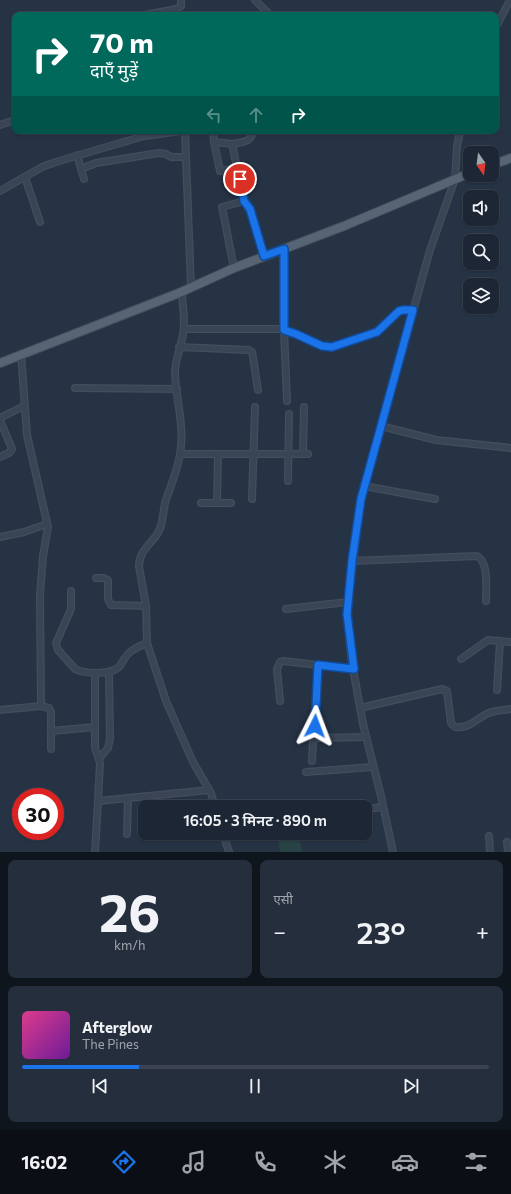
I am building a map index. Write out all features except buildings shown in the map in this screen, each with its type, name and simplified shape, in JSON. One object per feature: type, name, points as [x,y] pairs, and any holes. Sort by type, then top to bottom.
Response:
[{"type":"main road","points":[[499,162],[511,158]]},
{"type":"main road","points":[[0,363],[182,292],[234,268],[344,226],[463,176]]},
{"type":"street","points":[[160,12],[176,9],[181,6],[181,0]]},
{"type":"street","points":[[255,0],[267,12]]},
{"type":"street","points":[[499,21],[510,0]]},
{"type":"street","points":[[0,125],[12,121]]},
{"type":"street","points":[[0,191],[48,164],[144,136],[160,134]]},
{"type":"street","points":[[184,134],[191,287]]},
{"type":"street","points":[[213,134],[220,171],[237,168]]},
{"type":"street","points":[[214,142],[232,144],[248,140],[251,138],[252,134]]},
{"type":"street","points":[[393,852],[360,708],[347,614],[348,602],[352,561],[364,486],[430,250],[455,179],[460,134]]},
{"type":"street","points":[[232,144],[244,201],[250,209],[264,256]]},
{"type":"street","points":[[81,169],[96,163],[160,153],[172,157],[186,157]]},
{"type":"street","points":[[76,155],[84,179]]},
{"type":"street","points":[[25,178],[40,222]]},
{"type":"street","points":[[234,268],[222,207],[244,201]]},
{"type":"street","points":[[284,249],[284,330],[287,401]]},
{"type":"street","points":[[182,292],[184,329],[176,364],[177,389],[182,427],[180,454],[165,503],[158,534],[141,554],[139,566],[146,606],[147,643],[166,701],[193,762],[209,790],[213,800]]},
{"type":"street","points":[[184,329],[280,328],[322,346],[332,347],[377,332],[399,311],[413,310]]},
{"type":"street","points":[[179,347],[249,350],[252,352],[258,390]]},
{"type":"street","points":[[21,354],[27,435],[48,527],[43,556],[40,595],[41,706]]},
{"type":"street","points":[[75,388],[177,389]]},
{"type":"street","points":[[0,457],[9,453],[12,449],[0,419],[24,406]]},
{"type":"street","points":[[252,499],[255,407]]},
{"type":"street","points":[[180,454],[306,454],[304,407]]},
{"type":"street","points":[[288,481],[290,414]]},
{"type":"street","points":[[381,426],[436,440],[511,448]]},
{"type":"street","points":[[217,503],[218,454]]},
{"type":"street","points":[[364,486],[435,499]]},
{"type":"street","points":[[201,503],[231,503]]},
{"type":"street","points":[[0,536],[24,532],[47,524]]},
{"type":"street","points":[[352,561],[477,556],[484,561],[486,601]]},
{"type":"street","points":[[96,578],[104,578],[108,580],[108,599],[111,605],[146,606]]},
{"type":"street","points":[[71,591],[71,609],[57,638],[56,647],[75,669],[79,671],[96,673],[109,672],[119,667],[127,654],[132,650],[147,643]]},
{"type":"street","points":[[286,609],[348,602]]},
{"type":"street","points":[[461,659],[488,640],[511,642]]},
{"type":"street","points":[[496,690],[500,641]]},
{"type":"street","points":[[280,701],[277,669],[280,662],[283,661],[354,669]]},
{"type":"street","points":[[315,726],[318,665]]},
{"type":"street","points":[[99,759],[108,748],[110,739],[109,672]]},
{"type":"street","points":[[95,852],[100,763],[95,752],[96,673]]},
{"type":"street","points":[[360,708],[442,689],[447,691],[451,723],[455,727],[472,724],[482,716],[492,712],[511,709]]},
{"type":"street","points":[[0,710],[41,706],[50,709],[51,749]]},
{"type":"street","points":[[51,731],[95,727]]},
{"type":"street","points":[[312,761],[313,742],[316,738],[366,737]]},
{"type":"street","points":[[306,772],[374,767]]},
{"type":"street","points":[[98,801],[209,790]]},
{"type":"street","points":[[127,834],[128,798]]},
{"type":"street","points":[[372,808],[383,807]]},
{"type":"street","points":[[489,836],[490,852]]},
{"type":"street","points":[[226,840],[229,852]]},
{"type":"street","points":[[507,842],[508,852]]},
{"type":"green space","points":[[278,840],[300,840],[302,852],[280,852]]},
{"type":"route","points":[[240,179],[244,201],[250,209],[264,256],[284,249],[284,330],[322,346],[332,347],[377,332],[394,314],[403,310],[413,310],[361,499],[352,561],[347,614],[354,669],[318,665],[315,726]]}]
